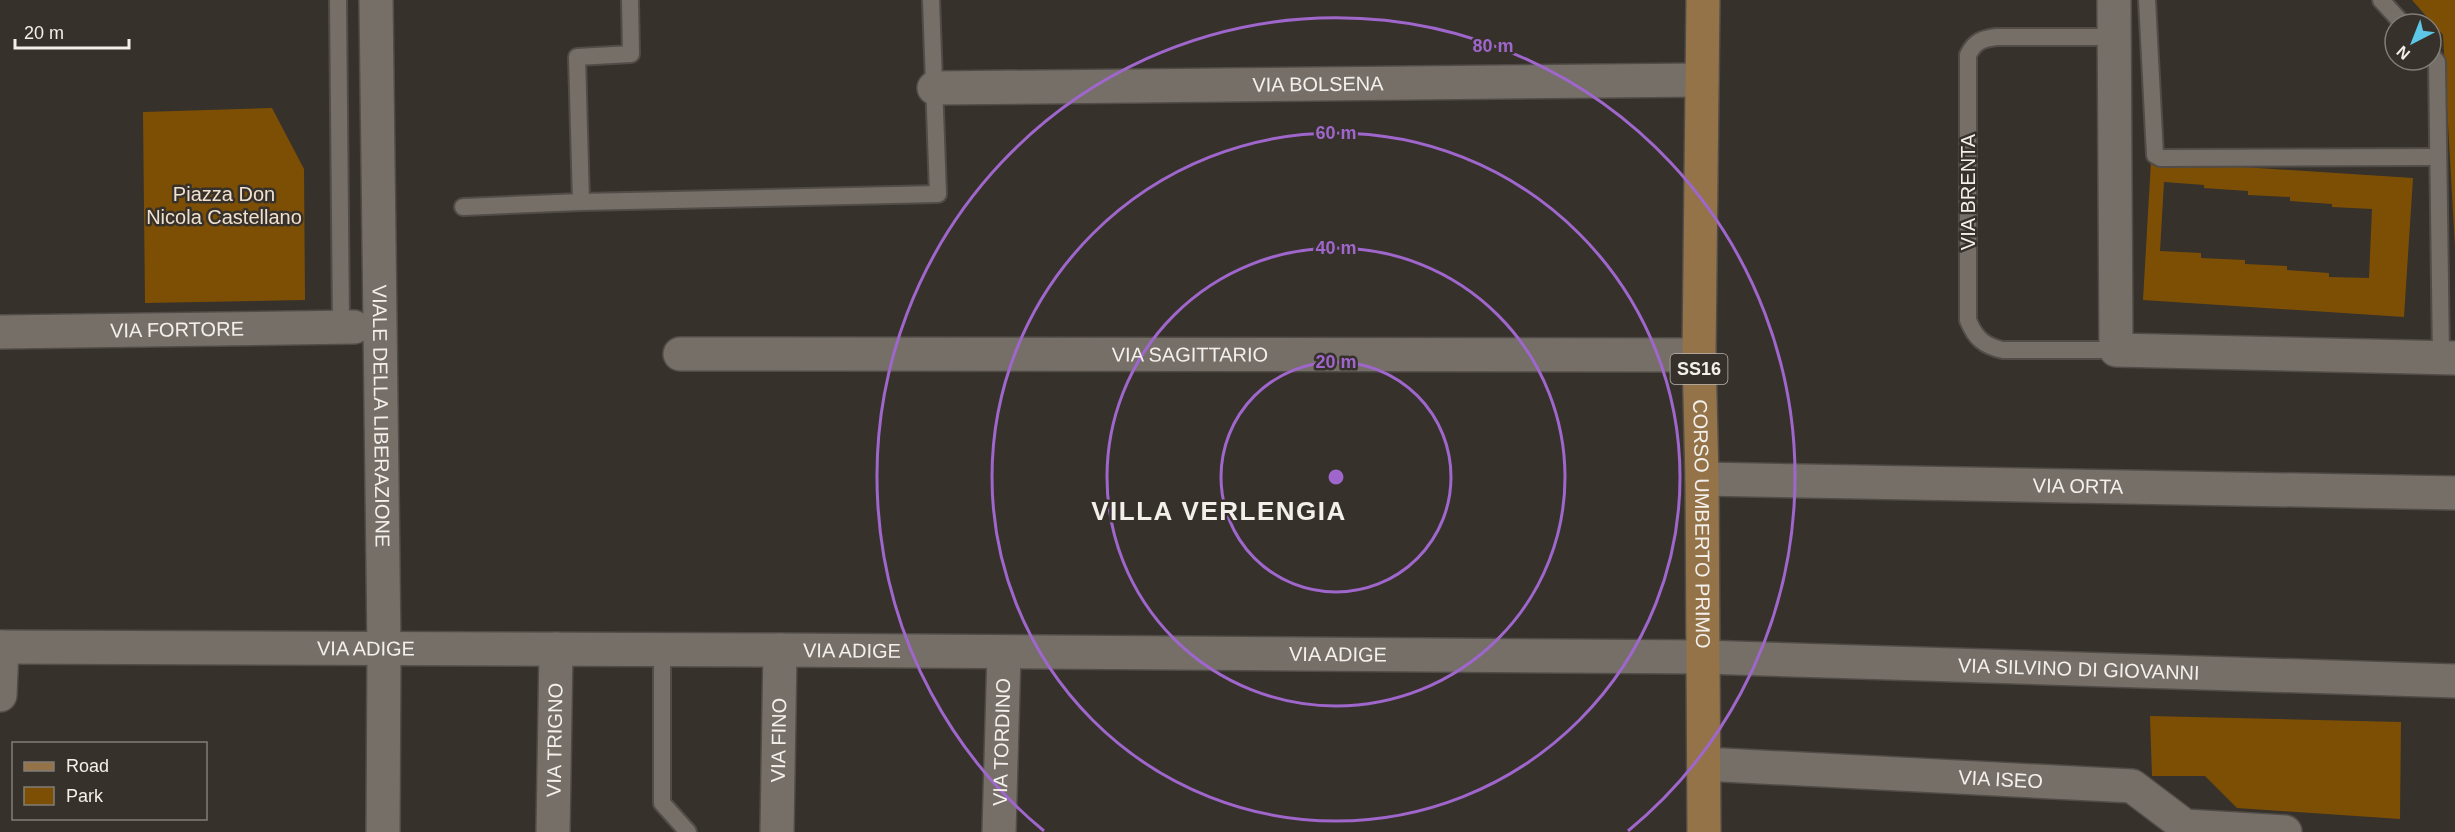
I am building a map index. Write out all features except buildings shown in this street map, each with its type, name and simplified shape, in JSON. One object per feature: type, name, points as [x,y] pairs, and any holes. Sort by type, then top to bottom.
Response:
[{"type":"main road","name":"CORSO UMBERTO PRIMO","points":[[1703,0],[1699,355],[1704,832]]},
{"type":"street","name":"VIALE DELLA LIBERAZIONE","points":[[376,0],[384,648],[383,832]]},
{"type":"street","points":[[2114,0],[2116,350]]},
{"type":"street","name":"VIA BOLSENA","points":[[934,88],[1702,80]]},
{"type":"street","name":"VIA FORTORE","points":[[0,332],[347,327]]},
{"type":"street","name":"VIA BRENTA","points":[[2116,350],[2448,358]]},
{"type":"street","name":"VIA SAGITTARIO","points":[[680,354],[1699,355]]},
{"type":"street","name":"VIA ORTA","points":[[1702,479],[2455,493]]},
{"type":"street","name":"VIA ADIGE","points":[[1,647],[662,649],[1703,657]]},
{"type":"street","points":[[0,695],[1,647]]},
{"type":"street","name":"VIA TRIGNO","points":[[553,832],[556,649]]},
{"type":"street","name":"VIA FINO","points":[[777,832],[780,650]]},
{"type":"street","name":"VIA TORDINO","points":[[999,832],[1004,652]]},
{"type":"street","name":"VIA SILVINO DI GIOVANNI","points":[[1703,657],[2455,681]]},
{"type":"street","name":"VIA ISEO","points":[[1704,764],[2132,786],[2185,826],[2285,832]]},
{"type":"lane","points":[[338,0],[347,327]]},
{"type":"lane","points":[[580,202],[577,57],[631,54],[630,0]]},
{"type":"lane","points":[[463,207],[938,194],[931,0]]},
{"type":"lane","points":[[2147,0],[2155,155],[2160,158],[2437,157]]},
{"type":"lane","points":[[2380,0],[2392,12]]},
{"type":"lane","name":"VIA BRENTA","points":[[2114,37],[1996,37],[1983,39],[1973,44],[1968,55],[1968,320],[1972,332],[1981,342],[2004,350],[2116,350]]},
{"type":"lane","name":"VIA BRENTA","points":[[2437,72],[2437,157],[2448,358]]},
{"type":"lane","points":[[662,649],[662,803],[688,832]]},
{"type":"green space","points":[[2412,0],[2455,0],[2455,247],[2443,12],[2423,12]]},
{"type":"green space","name":"Piazza Don Nicola Castellano","points":[[272,108],[304,169],[305,300],[145,303],[143,112]]},
{"type":"green space","points":[[2151,161],[2413,178],[2404,317],[2143,300]],"holes":[[[2164,182],[2204,185],[2204,188],[2248,191],[2248,195],[2290,197],[2290,201],[2332,204],[2332,207],[2372,209],[2369,278],[2329,277],[2329,273],[2287,270],[2287,266],[2245,264],[2245,260],[2201,258],[2201,253],[2160,251]]]},
{"type":"green space","points":[[2150,716],[2401,722],[2400,819],[2237,808],[2205,776],[2152,776]]},
{"type":"district","name":"VILLA VERLENGIA","points":[[1219,511]]}]
